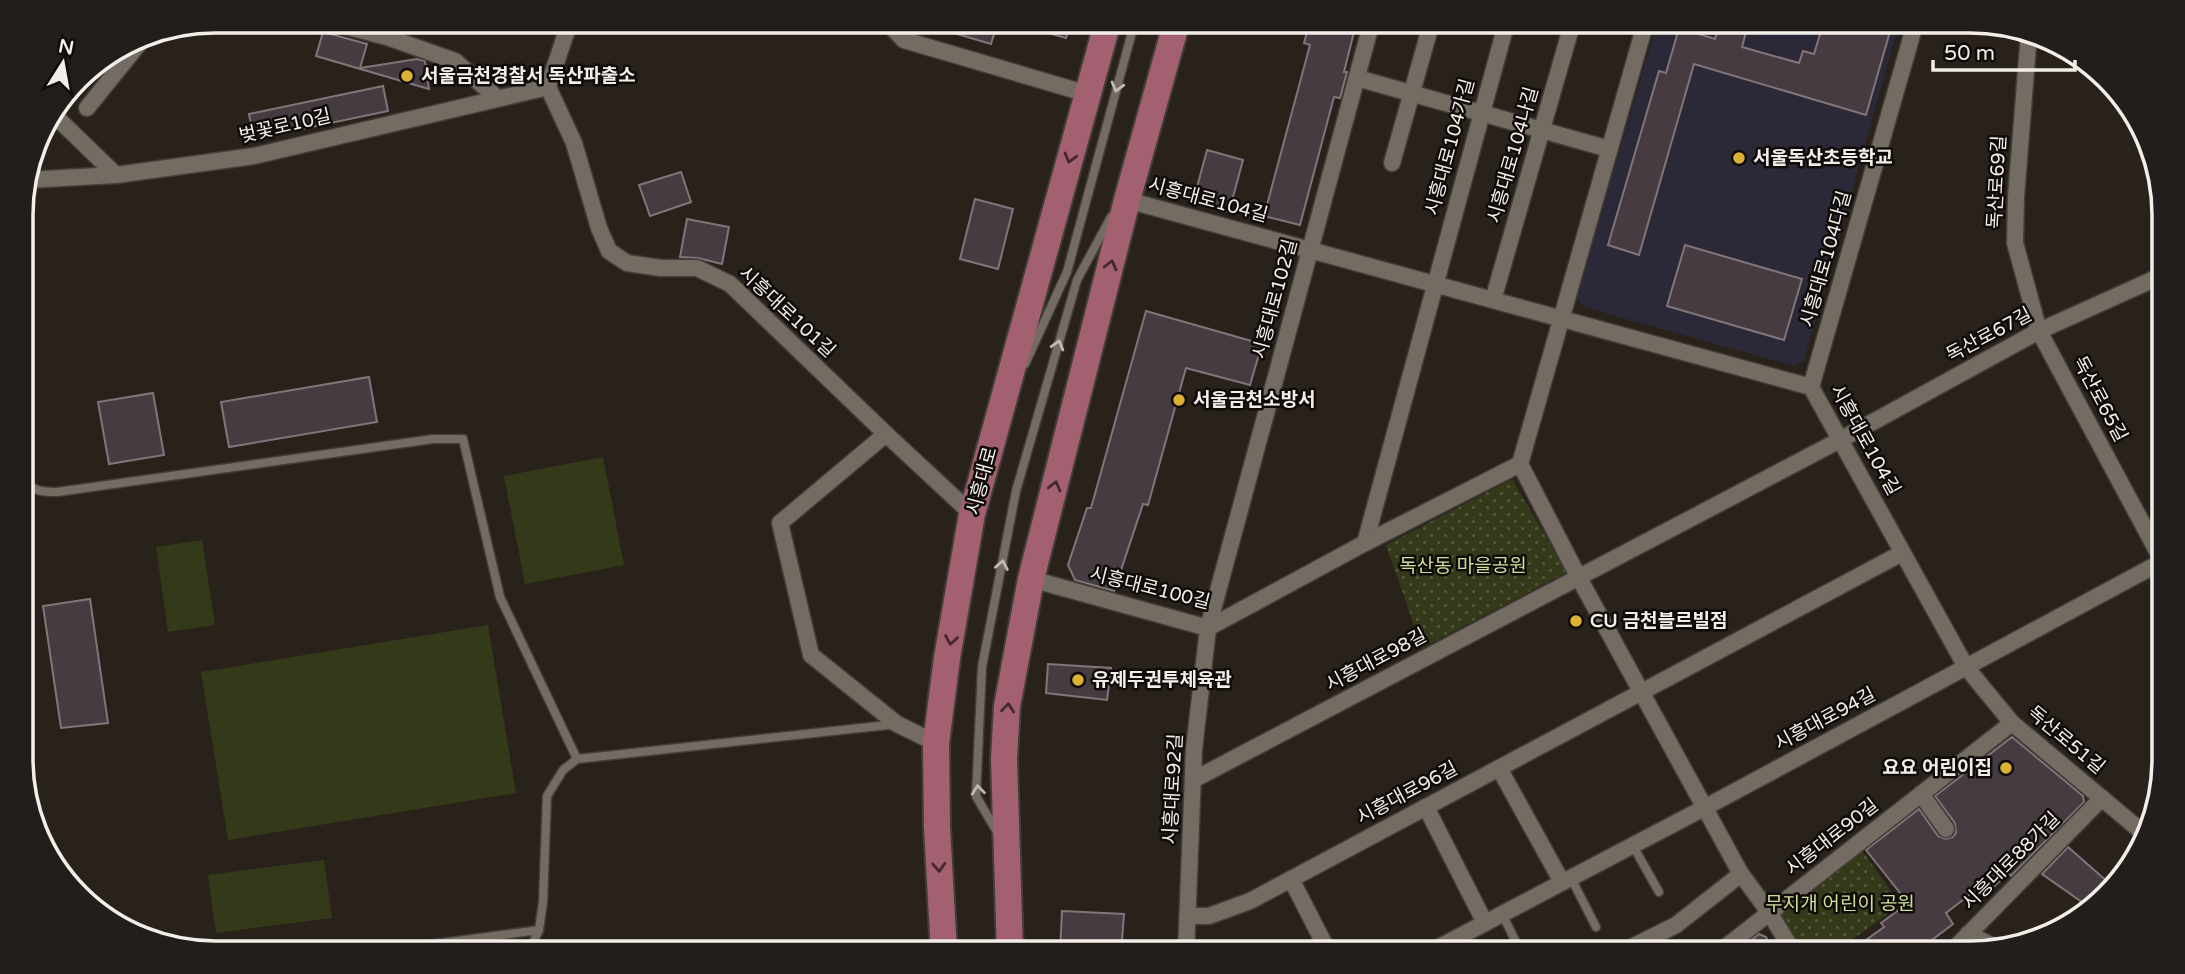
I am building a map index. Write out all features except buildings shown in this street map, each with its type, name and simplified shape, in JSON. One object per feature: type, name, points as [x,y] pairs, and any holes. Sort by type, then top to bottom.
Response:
[{"type":"main road","name":"시흥대로","points":[[943,941],[937,827],[936,743],[947,659],[972,514],[1105,33]]},
{"type":"main road","points":[[1010,941],[1004,759],[1007,706],[1031,579],[1131,188],[1174,33]]},
{"type":"street","name":"시흥대로102길","points":[[1208,628],[1369,33]]},
{"type":"street","points":[[1392,163],[1428,33]]},
{"type":"street","name":"시흥대로104가길","points":[[1434,284],[1504,33]]},
{"type":"street","name":"시흥대로104나길","points":[[1493,300],[1570,33]]},
{"type":"street","points":[[1642,33],[1520,464],[1704,808],[1741,874],[1786,940]]},
{"type":"street","name":"시흥대로104다길","points":[[1811,387],[1913,33]]},
{"type":"street","points":[[375,34],[455,61],[496,97]]},
{"type":"street","points":[[548,87],[566,34]]},
{"type":"street","points":[[898,34],[904,40],[1088,93]]},
{"type":"street","points":[[904,40],[906,34]]},
{"type":"street","name":"독산로69길","points":[[2028,43],[2015,197],[2015,243],[2039,331]]},
{"type":"street","points":[[88,108],[131,54]]},
{"type":"street","points":[[1357,79],[1609,149]]},
{"type":"street","name":"벚꽃로10길","points":[[37,179],[116,175],[254,156],[496,97],[548,87]]},
{"type":"street","name":"시흥대로101길","points":[[548,87],[574,143],[599,228],[609,251],[627,263],[661,268],[697,268],[730,284],[972,514]]},
{"type":"street","points":[[60,121],[116,175]]},
{"type":"street","name":"시흥대로104길","points":[[1131,188],[1310,250],[1811,387],[1966,667]]},
{"type":"street","name":"독산로67길","points":[[1840,440],[2039,331],[2152,280]]},
{"type":"street","points":[[1366,543],[1434,284]]},
{"type":"street","name":"독산로65길","points":[[2039,331],[2152,541]]},
{"type":"street","points":[[886,434],[780,523],[811,655],[897,724],[936,743]]},
{"type":"street","name":"시흥대로98길","points":[[1193,779],[1840,440]]},
{"type":"street","name":"시흥대로100길","points":[[1031,579],[1208,628],[1520,464]]},
{"type":"street","name":"시흥대로96길","points":[[1188,916],[1209,916],[1250,901],[1902,553]]},
{"type":"street","name":"독산로65길","points":[[1966,667],[2152,567]]},
{"type":"street","name":"시흥대로92길","points":[[1187,940],[1193,779],[1208,628]]},
{"type":"street","name":"독산로51길","points":[[1966,667],[2012,723],[2138,829]]},
{"type":"street","name":"시흥대로94길","points":[[1452,940],[1966,667]]},
{"type":"street","name":"시흥대로90길","points":[[1734,940],[2012,723]]},
{"type":"street","points":[[1499,768],[1567,880]]},
{"type":"street","points":[[1921,794],[1946,829]]},
{"type":"street","name":"시흥대로88가길","points":[[1962,940],[2102,798]]},
{"type":"street","points":[[1426,807],[1485,923]]},
{"type":"street","points":[[1646,940],[1676,925],[1741,874]]},
{"type":"street","points":[[1291,879],[1323,940]]},
{"type":"street","points":[[1968,934],[1980,940]]},
{"type":"lane","points":[[1002,407],[1031,352],[1067,272],[1132,33]]},
{"type":"lane","points":[[1008,850],[976,796],[982,667],[1016,491],[1077,280],[1131,188]]},
{"type":"lane","points":[[33,489],[40,492],[57,492],[420,441],[463,439],[500,597],[577,759]]},
{"type":"lane","points":[[534,941],[539,930],[543,902],[547,796],[563,770],[577,759],[897,724]]},
{"type":"lane","points":[[1633,846],[1659,892]]},
{"type":"lane","points":[[1567,880],[1596,927]]},
{"type":"lane","points":[[1502,914],[1515,940]]},
{"type":"lane","points":[[463,941],[539,930]]},
{"type":"shaded area","name":"서울독산초등학교","points":[[1654,33],[1897,33],[1804,360],[1794,366],[1584,307],[1576,296]]},
{"type":"green space","points":[[603,457],[624,565],[525,584],[504,476]]},
{"type":"green space","name":"독산동 마을공원","points":[[1512,479],[1567,572],[1422,648],[1386,545]]},
{"type":"green space","points":[[202,540],[215,625],[168,632],[156,547]]},
{"type":"green space","points":[[488,625],[516,793],[228,840],[201,672]]},
{"type":"green space","name":"무지개 어린이 공원","points":[[1859,846],[1901,905],[1851,940],[1793,940],[1773,910]]},
{"type":"green space","points":[[324,860],[332,918],[216,933],[208,875]]},
{"type":"place","name":"서울금천경찰서 독산파출소","points":[[407,76]]},
{"type":"place","name":"서울독산초등학교","points":[[1739,158]]},
{"type":"place","name":"서울금천소방서","points":[[1179,400]]},
{"type":"place","name":"CU 금천블르빌점","points":[[1576,621]]},
{"type":"place","name":"유제두권투체육관","points":[[1078,680]]},
{"type":"place","name":"요요 어린이집","points":[[2006,768]]}]
